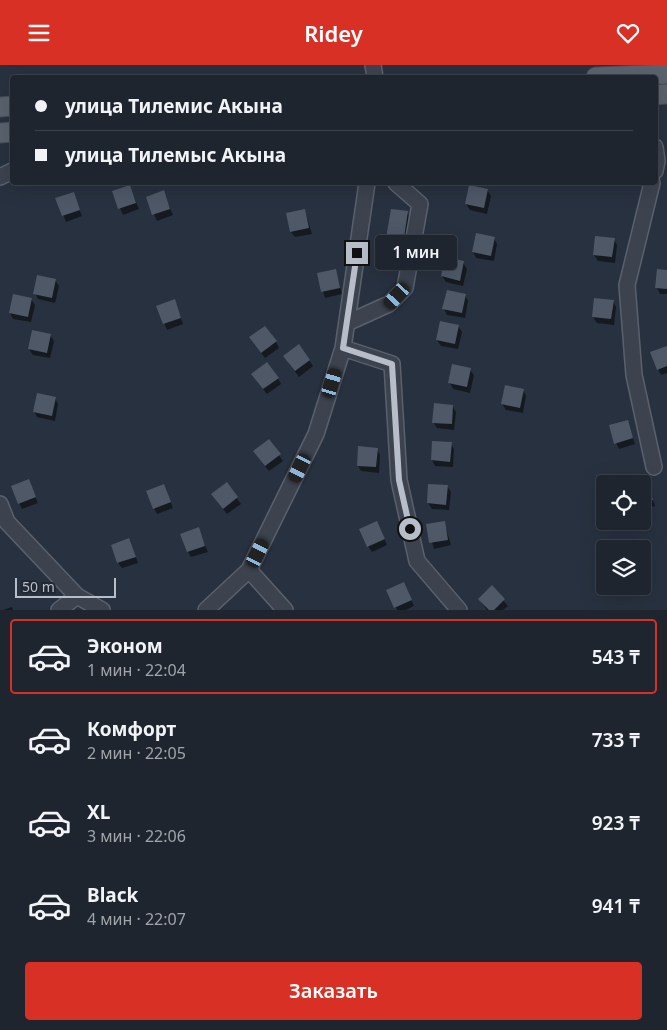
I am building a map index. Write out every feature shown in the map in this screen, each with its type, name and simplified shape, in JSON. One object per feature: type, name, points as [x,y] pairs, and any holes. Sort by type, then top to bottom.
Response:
[{"type":"main road","points":[[643,75],[667,74]]},
{"type":"street","points":[[206,610],[249,570],[316,435],[343,348],[367,185]]},
{"type":"street","points":[[347,323],[389,305],[404,288],[420,204],[398,185]]},
{"type":"street","points":[[652,185],[627,285],[634,375],[654,467]]},
{"type":"street","points":[[343,348],[392,364],[399,480],[417,561],[459,610]]},
{"type":"street","points":[[0,504],[7,523],[77,596],[102,610]]},
{"type":"street","points":[[249,570],[285,610]]},
{"type":"street","points":[[59,610],[77,596]]},
{"type":"building","points":[[130,185],[136,203],[118,209],[112,191]]},
{"type":"building","points":[[469,185],[488,189],[484,208],[465,204]]},
{"type":"building","points":[[164,190],[170,209],[152,215],[146,197]]},
{"type":"building","points":[[74,192],[80,210],[62,216],[55,198]]},
{"type":"building","points":[[305,209],[309,228],[290,232],[286,213]]},
{"type":"building","points":[[391,209],[408,211],[401,258],[383,255]]},
{"type":"building","points":[[476,233],[495,237],[491,256],[472,252]]},
{"type":"building","points":[[595,236],[615,238],[612,257],[593,255]]},
{"type":"building","points":[[445,257],[464,261],[460,281],[441,276]]},
{"type":"building","points":[[336,269],[340,288],[321,292],[317,273]]},
{"type":"building","points":[[657,269],[667,270],[667,289],[655,288]]},
{"type":"building","points":[[37,275],[56,279],[52,298],[33,294]]},
{"type":"building","points":[[447,290],[466,294],[462,313],[442,309]]},
{"type":"building","points":[[13,294],[32,298],[28,317],[9,313]]},
{"type":"building","points":[[594,298],[614,300],[611,319],[592,317]]},
{"type":"building","points":[[175,299],[181,318],[163,324],[156,306]]},
{"type":"building","points":[[440,321],[459,325],[455,344],[436,340]]},
{"type":"building","points":[[265,326],[277,341],[261,353],[249,337]]},
{"type":"building","points":[[32,330],[51,334],[47,353],[28,349]]},
{"type":"building","points":[[299,344],[310,360],[295,371],[283,356]]},
{"type":"building","points":[[667,346],[667,366],[657,370],[650,352]]},
{"type":"building","points":[[267,362],[279,378],[263,389],[251,374]]},
{"type":"building","points":[[452,364],[471,368],[467,387],[448,383]]},
{"type":"building","points":[[505,385],[524,389],[520,408],[501,404]]},
{"type":"building","points":[[37,393],[56,397],[52,416],[33,412]]},
{"type":"building","points":[[434,403],[453,405],[452,424],[432,423]]},
{"type":"building","points":[[628,420],[633,438],[614,444],[609,425]]},
{"type":"building","points":[[269,439],[281,454],[265,466],[253,451]]},
{"type":"building","points":[[432,441],[452,442],[450,462],[431,460]]},
{"type":"building","points":[[358,446],[378,448],[376,467],[357,466]]},
{"type":"building","points":[[29,479],[36,497],[18,504],[11,486]]},
{"type":"building","points":[[227,482],[238,497],[223,509],[211,494]]},
{"type":"building","points":[[164,484],[171,502],[153,509],[146,491]]},
{"type":"building","points":[[428,484],[448,485],[446,505],[427,503]]},
{"type":"building","points":[[377,521],[385,539],[367,547],[359,529]]},
{"type":"building","points":[[445,521],[448,540],[429,543],[426,524]]},
{"type":"building","points":[[199,527],[205,546],[187,552],[180,534]]},
{"type":"building","points":[[129,538],[136,557],[117,563],[111,545]]},
{"type":"building","points":[[404,582],[412,600],[394,608],[386,590]]},
{"type":"building","points":[[492,585],[505,599],[494,610],[489,610],[478,599]]},
{"type":"route","points":[[357,253],[343,348],[392,364],[399,480],[410,529]]}]
